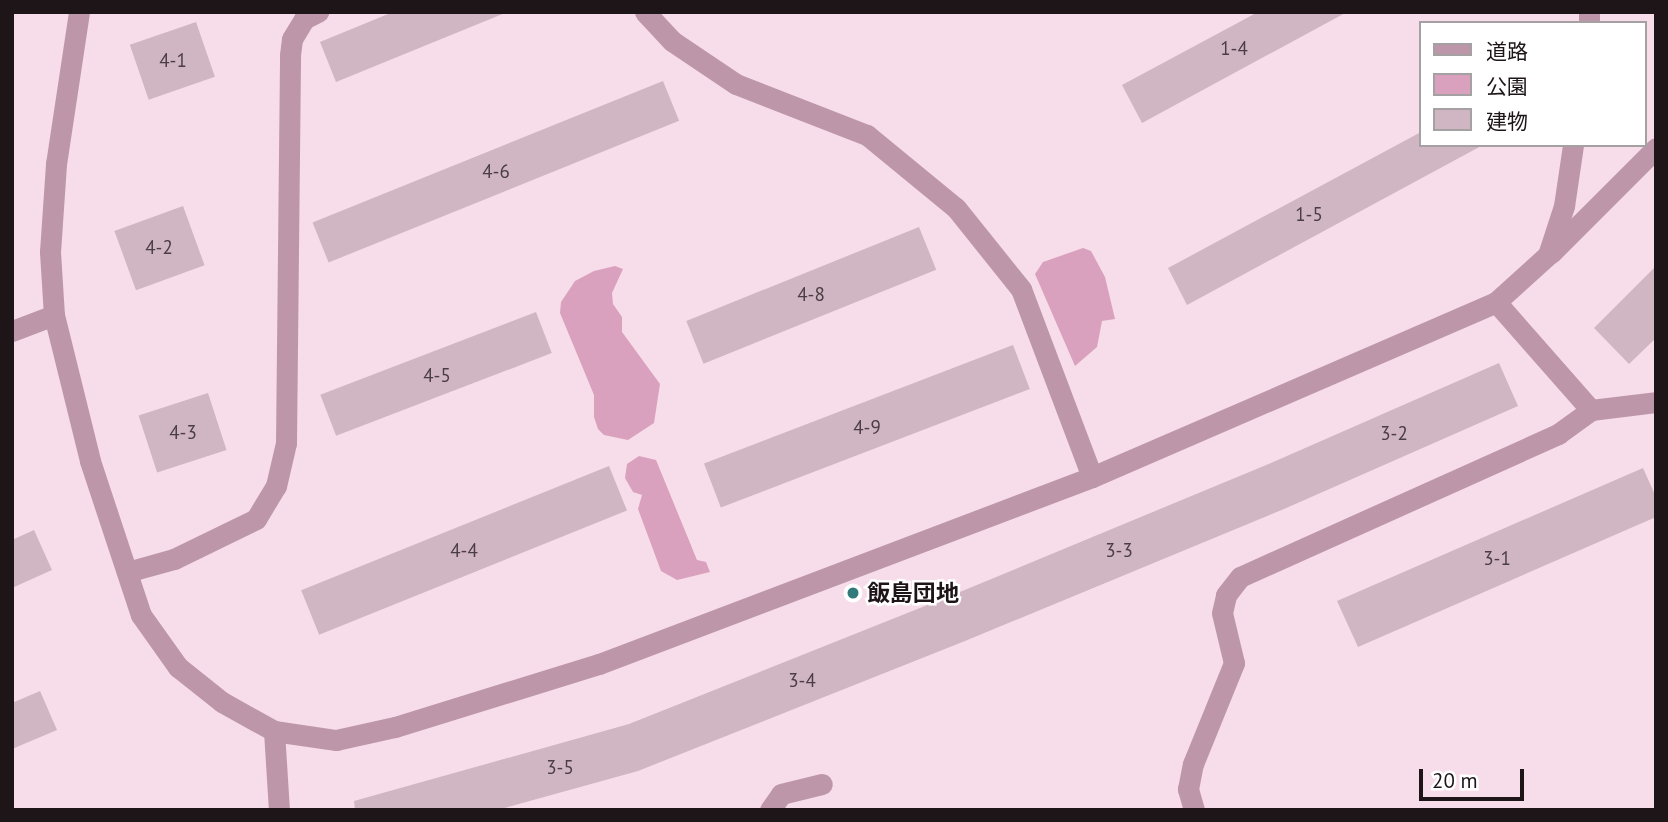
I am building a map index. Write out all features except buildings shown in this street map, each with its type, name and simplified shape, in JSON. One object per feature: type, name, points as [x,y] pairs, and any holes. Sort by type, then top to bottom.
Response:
[{"type":"street","points":[[79,12],[56,164],[50,252],[54,315],[90,461],[141,615],[178,667],[222,702],[274,731],[336,740],[395,727],[599,663],[1092,477],[1496,302],[1548,255],[1656,148]]},
{"type":"street","points":[[127,572],[174,559],[256,519],[276,486],[286,443],[290,55],[292,39],[304,19],[318,12]]},
{"type":"street","points":[[645,12],[672,41],[736,84],[867,135],[956,208],[1021,289],[1092,477]]},
{"type":"street","points":[[1548,255],[1564,206],[1573,147]]},
{"type":"street","points":[[1496,302],[1591,410]]},
{"type":"street","points":[[12,331],[54,315]]},
{"type":"street","points":[[1194,810],[1188,789],[1194,764],[1234,663],[1222,614],[1226,594],[1240,576],[1558,434],[1591,410],[1656,402]]},
{"type":"street","points":[[274,731],[279,810]]},
{"type":"street","points":[[770,810],[781,794],[822,784]]},
{"type":"green space","points":[[1083,248],[1091,251],[1105,277],[1115,319],[1102,321],[1097,347],[1075,366],[1035,274],[1043,262]]},
{"type":"green space","points":[[615,266],[623,269],[612,293],[613,304],[622,317],[622,332],[660,384],[654,423],[628,440],[604,435],[598,429],[594,417],[594,395],[560,313],[561,302],[575,281],[594,271]]},
{"type":"green space","points":[[639,456],[656,460],[697,560],[706,562],[710,572],[677,580],[661,571],[638,509],[642,495],[633,492],[625,478],[627,464]]},
{"type":"place","name":"飯島団地","points":[[853,593]]}]
